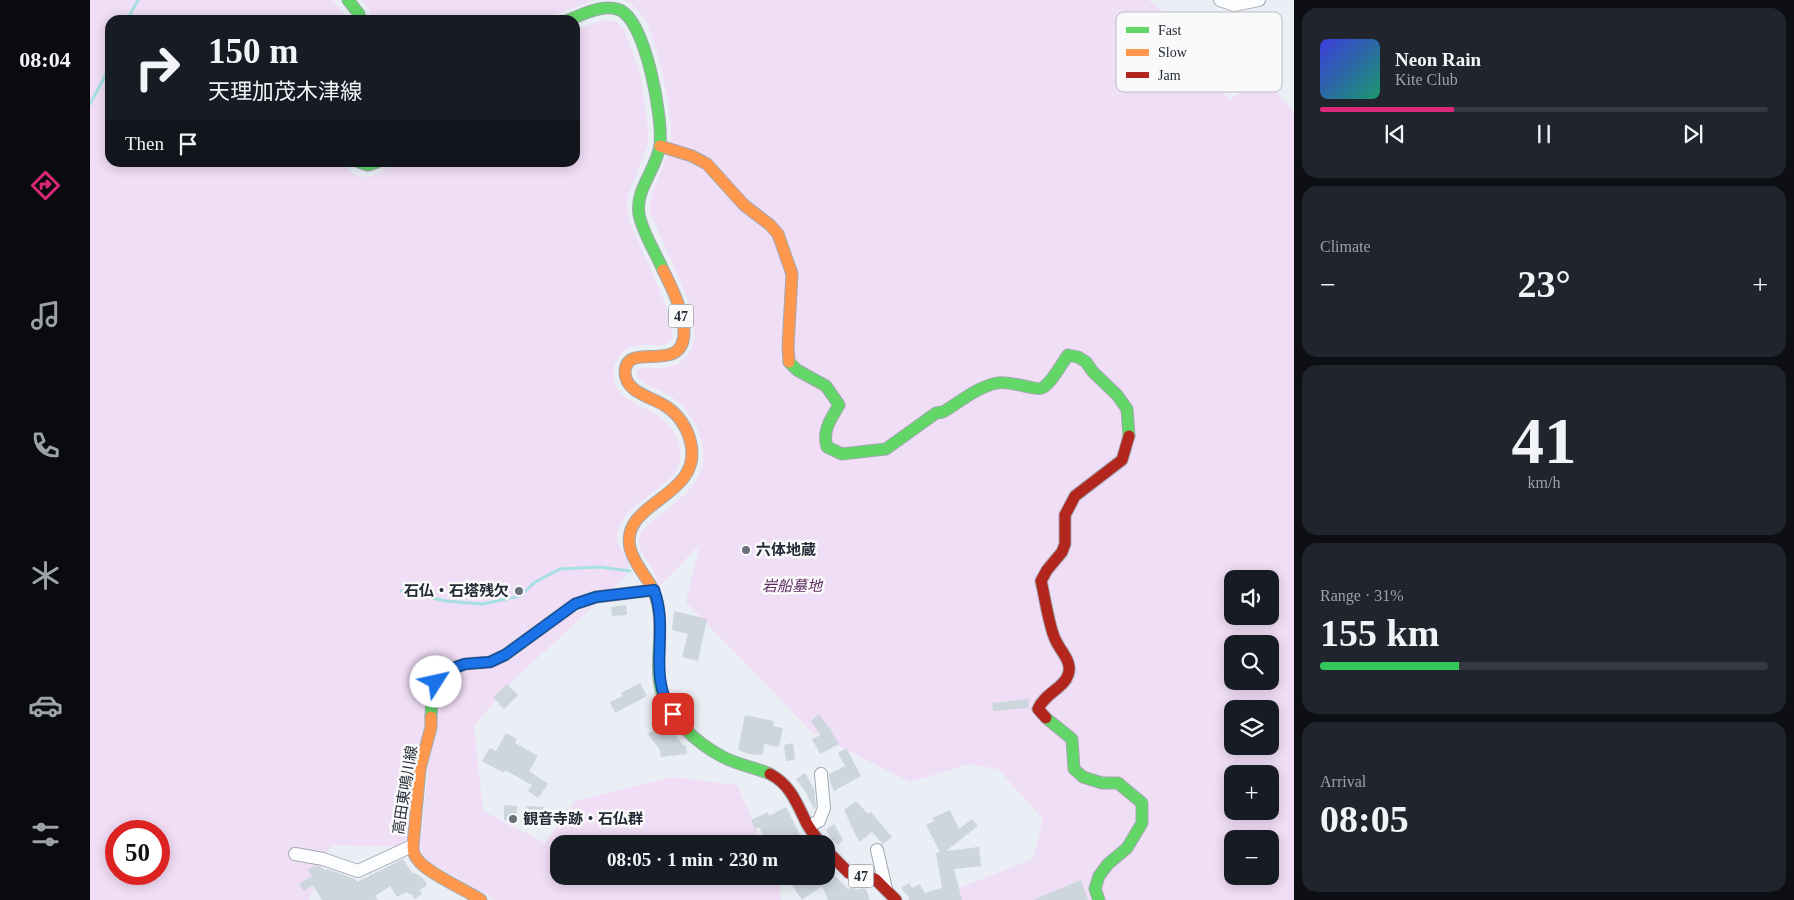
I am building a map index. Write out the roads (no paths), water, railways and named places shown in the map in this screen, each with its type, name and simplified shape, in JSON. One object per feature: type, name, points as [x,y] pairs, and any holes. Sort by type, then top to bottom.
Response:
[{"type":"main road","points":[[348,0],[359,15]]},
{"type":"main road","name":"47","points":[[580,16],[612,8],[624,12],[633,21],[652,74],[660,128],[660,146],[640,197],[639,214],[680,310],[684,337],[678,350],[668,356],[640,356],[633,358],[628,364],[625,376],[634,390],[668,407],[688,434],[692,449],[689,472],[683,482],[638,518],[630,533],[628,545],[632,556],[654,590],[661,615],[658,660],[660,684],[667,704],[680,723],[701,743],[728,760],[766,772],[782,781],[793,793],[815,835]]},
{"type":"main road","points":[[660,146],[692,156],[707,164],[744,205],[770,224],[778,234],[792,274],[788,346],[790,362],[797,370],[826,386],[839,405],[826,426],[824,434],[827,447],[842,454],[886,449],[936,413],[943,412],[985,386],[1000,382],[1021,384],[1036,389],[1042,388],[1068,355],[1078,357],[1086,362],[1093,372],[1118,394],[1127,409],[1130,434],[1122,460],[1075,496],[1065,515],[1065,544],[1062,552],[1047,570],[1041,581],[1055,640],[1070,666],[1068,677],[1042,700],[1038,709],[1047,720],[1072,739],[1074,769],[1078,773],[1083,777],[1102,782],[1118,783],[1142,803],[1142,823],[1127,848],[1108,864],[1098,876],[1095,889],[1099,900]]},
{"type":"main road","name":"高田東鳴川線","points":[[481,900],[424,868],[417,859],[412,846],[420,769],[431,727],[432,693],[439,677],[448,670],[465,664],[490,662],[505,655],[575,604],[596,597],[654,590]]},
{"type":"main road","name":"47","points":[[835,860],[848,874],[875,880],[896,900]]},
{"type":"street","points":[[1220,0],[1234,5],[1259,0]]},
{"type":"street","points":[[809,826],[819,821],[824,808],[821,774]]},
{"type":"street","points":[[295,854],[323,858],[358,871],[412,846]]},
{"type":"street","points":[[877,850],[886,889]]},
{"type":"waterway","points":[[130,15],[138,0]]},
{"type":"waterway","points":[[90,104],[105,76]]},
{"type":"waterway","points":[[401,591],[446,601],[482,604],[520,596],[535,582],[560,569],[599,567],[630,571]]},
{"type":"place","name":"六体地蔵","points":[[746,550]]},
{"type":"place","name":"石仏・石塔残欠","points":[[519,591]]},
{"type":"place","name":"観音寺跡・石仏群","points":[[513,819]]},
{"type":"park label","name":"岩船墓地","points":[[792,586]]}]
